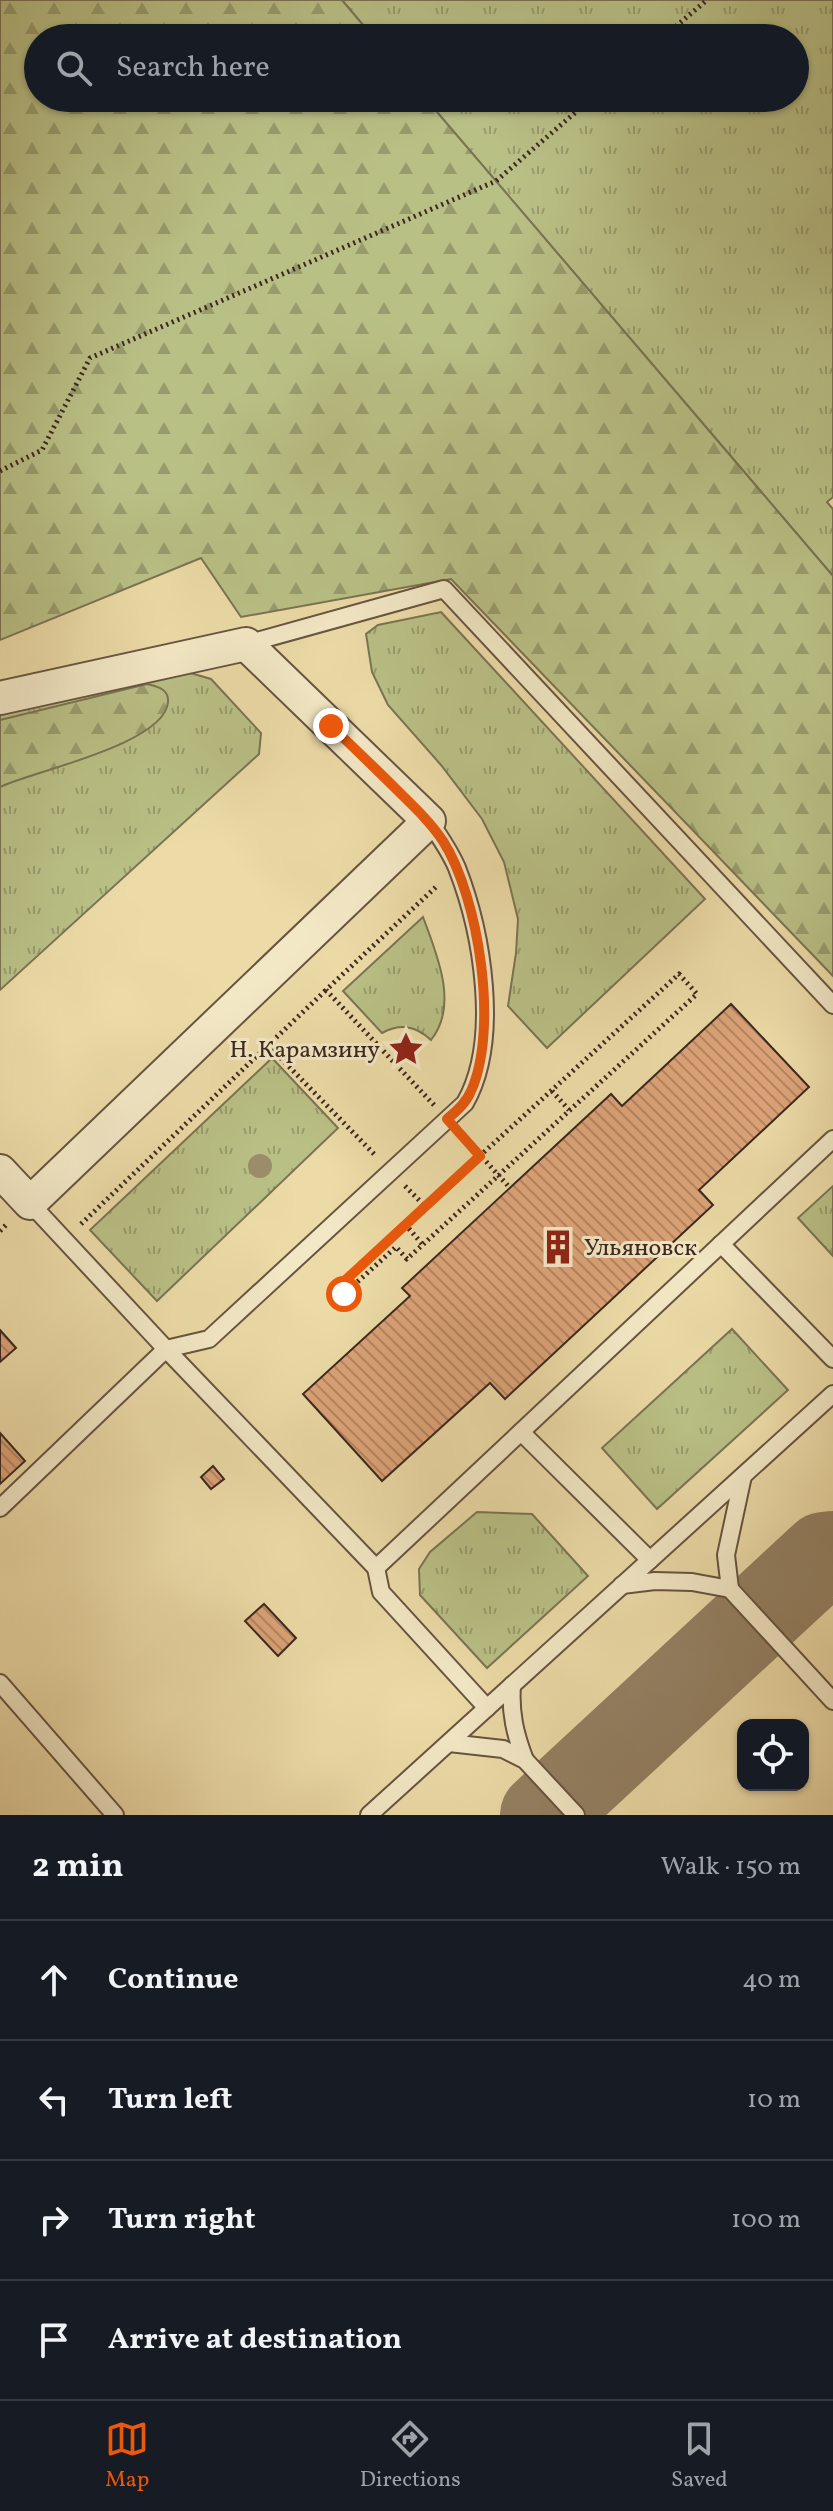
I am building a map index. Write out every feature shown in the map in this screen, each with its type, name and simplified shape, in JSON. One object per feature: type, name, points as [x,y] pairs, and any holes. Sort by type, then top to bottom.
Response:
[{"type":"street","points":[[0,698],[246,644],[429,821],[30,1203],[0,1171]]},
{"type":"lane","points":[[246,644],[444,589],[833,1005]]},
{"type":"lane","points":[[0,1508],[166,1349],[209,1339],[465,1103],[471,1092],[484,1037],[483,986],[470,910],[456,868],[429,821]]},
{"type":"lane","points":[[376,1568],[833,1139]]},
{"type":"lane","points":[[30,1203],[376,1568],[381,1592],[487,1708]]},
{"type":"lane","points":[[721,1244],[833,1359]]},
{"type":"lane","points":[[369,1815],[833,1394]]},
{"type":"lane","points":[[521,1432],[650,1560]]},
{"type":"lane","points":[[743,1475],[726,1555],[730,1589],[833,1701]]},
{"type":"lane","points":[[622,1585],[655,1581],[692,1582],[730,1589]]},
{"type":"lane","points":[[0,1683],[115,1815]]},
{"type":"lane","points":[[512,1685],[511,1711],[515,1735],[525,1760]]},
{"type":"lane","points":[[449,1743],[503,1749],[525,1760],[576,1815]]},
{"type":"path","points":[[679,24],[707,0]]},
{"type":"path","points":[[0,471],[42,450],[90,358],[496,181],[576,112]]},
{"type":"path","points":[[63,1241],[456,868]]},
{"type":"path","points":[[679,974],[697,994],[569,1110],[407,1259],[396,1247],[344,1294],[338,1287],[679,974]]},
{"type":"path","points":[[326,990],[510,1188]]},
{"type":"path","points":[[268,1045],[425,1206]]},
{"type":"path","points":[[552,1091],[569,1110]]},
{"type":"path","points":[[405,1224],[422,1244]]},
{"type":"green space","points":[[0,0],[342,0],[362,24],[24,24],[24,112],[437,112],[833,576],[833,976],[451,579],[241,617],[201,558],[0,640]]},
{"type":"green space","points":[[342,0],[833,0],[833,497],[827,502],[833,509],[833,576],[437,112],[809,112],[809,24],[362,24]]},
{"type":"green space","points":[[441,612],[705,899],[547,1048],[508,1006],[518,919],[504,862],[482,819],[441,765],[388,705],[372,672],[366,634],[378,625]]},
{"type":"green space","points":[[180,670],[211,679],[261,733],[259,754],[0,990],[0,715]]},
{"type":"green space","points":[[147,684],[165,691],[168,702],[161,717],[145,731],[96,754],[0,787],[0,720]]},
{"type":"green space","points":[[423,917],[443,980],[444,1011],[431,1040],[408,1028],[382,1033],[343,991]]},
{"type":"green space","points":[[272,1058],[338,1128],[157,1301],[90,1230]]},
{"type":"green space","points":[[833,1186],[833,1256],[798,1218]]},
{"type":"green space","points":[[732,1329],[788,1390],[657,1509],[602,1448]]},
{"type":"green space","points":[[477,1512],[532,1514],[588,1576],[487,1668],[420,1595],[419,1569],[430,1552]]},
{"type":"building","name":"Ульяновск","points":[[731,1004],[809,1087],[699,1190],[713,1205],[505,1399],[490,1383],[382,1481],[303,1394],[410,1296],[402,1288],[611,1094],[622,1106]]},
{"type":"building","points":[[0,1330],[16,1348],[0,1362]]},
{"type":"building","points":[[0,1433],[25,1461],[0,1484]]},
{"type":"building","points":[[213,1466],[224,1479],[211,1489],[201,1477]]},
{"type":"building","points":[[264,1604],[296,1638],[278,1656],[245,1621]]},
{"type":"taxiway","points":[[543,1815],[824,1555],[833,1554]]},
{"type":"place","name":"Н. Карамзину","points":[[406,1049]]},
{"type":"place","name":"Ульяновск","points":[[558,1247]]},
{"type":"route","points":[[331,726],[429,821],[444,843],[470,910],[483,986],[484,1014],[482,1050],[471,1092],[465,1103],[447,1119],[480,1156],[338,1287],[344,1294]]}]
